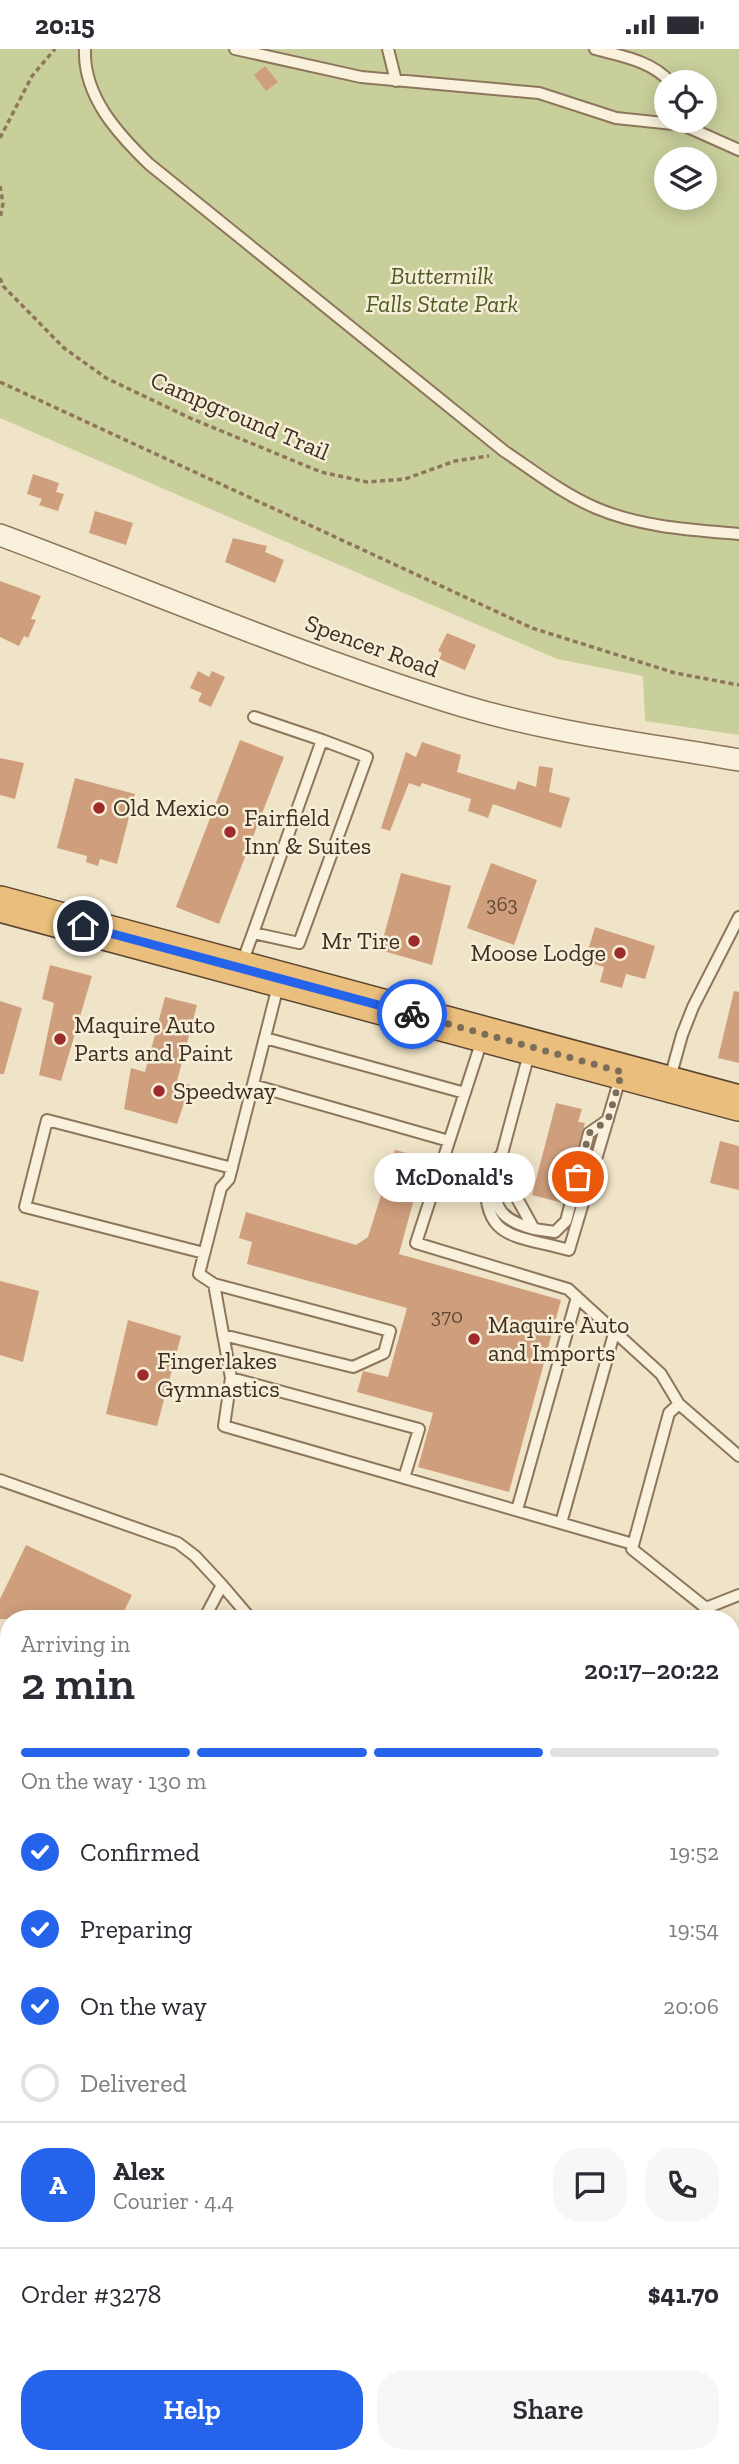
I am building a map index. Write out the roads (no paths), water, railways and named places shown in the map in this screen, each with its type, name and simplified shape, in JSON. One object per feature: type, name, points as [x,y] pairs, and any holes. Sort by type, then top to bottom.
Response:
[{"type":"highway","points":[[2,908],[280,979],[739,1103]]},
{"type":"street","name":"Spencer Road","points":[[0,535],[230,623],[465,706],[528,723],[739,760]]},
{"type":"lane","points":[[85,49],[89,79],[101,108],[120,136],[149,164],[505,451],[563,492],[596,509],[639,522],[739,534]]},
{"type":"lane","points":[[235,49],[361,77],[539,93],[616,118],[654,121]]},
{"type":"lane","points":[[388,49],[396,81]]},
{"type":"lane","points":[[595,49],[642,62],[657,70]]},
{"type":"lane","points":[[704,133],[739,150]]},
{"type":"lane","points":[[253,933],[299,943],[367,757],[254,717]]},
{"type":"lane","points":[[240,969],[322,740]]},
{"type":"lane","points":[[669,1084],[685,1026],[738,920]]},
{"type":"lane","points":[[223,1335],[353,1367],[384,1353],[390,1331],[214,1284],[199,1274],[221,1188],[232,1168],[280,979]]},
{"type":"lane","points":[[484,1034],[416,1243],[568,1289],[661,1374],[680,1404],[739,1456]]},
{"type":"lane","points":[[265,1038],[465,1093]]},
{"type":"lane","points":[[531,1047],[498,1177],[497,1202],[509,1222],[555,1232],[566,1221],[589,1133],[608,1120]]},
{"type":"lane","points":[[502,1154],[486,1170],[484,1199],[496,1226],[504,1233],[569,1250],[622,1072]]},
{"type":"lane","points":[[253,1085],[449,1141]]},
{"type":"lane","points":[[204,1254],[25,1207],[47,1120],[232,1168]]},
{"type":"lane","points":[[502,1154],[509,1184],[534,1229]]},
{"type":"lane","points":[[214,1284],[231,1378],[224,1426],[633,1543]]},
{"type":"lane","points":[[517,1510],[577,1297]]},
{"type":"lane","points":[[561,1523],[614,1331]]},
{"type":"lane","points":[[231,1378],[419,1429],[404,1478]]},
{"type":"lane","points":[[680,1404],[669,1413],[632,1549],[706,1608],[739,1595]]},
{"type":"lane","points":[[0,1480],[178,1543],[222,1585],[243,1610]]},
{"type":"lane","points":[[209,1610],[222,1585]]},
{"type":"place","name":"Old Mexico","points":[[99,808]]},
{"type":"place","name":"Fairfield Inn & Suites","points":[[230,832]]},
{"type":"place","name":"Mr Tire","points":[[414,941]]},
{"type":"place","name":"Moose Lodge","points":[[620,953]]},
{"type":"place","name":"Maquire Auto Parts and Paint","points":[[60,1039]]},
{"type":"place","name":"Speedway","points":[[159,1091]]},
{"type":"place","name":"McDonald's","points":[[578,1177]]},
{"type":"place","name":"Maquire Auto and Imports","points":[[474,1339]]},
{"type":"place","name":"Fingerlakes Gymnastics","points":[[143,1375]]},
{"type":"park label","name":"Buttermilk Falls State Park","points":[[442,290]]}]
